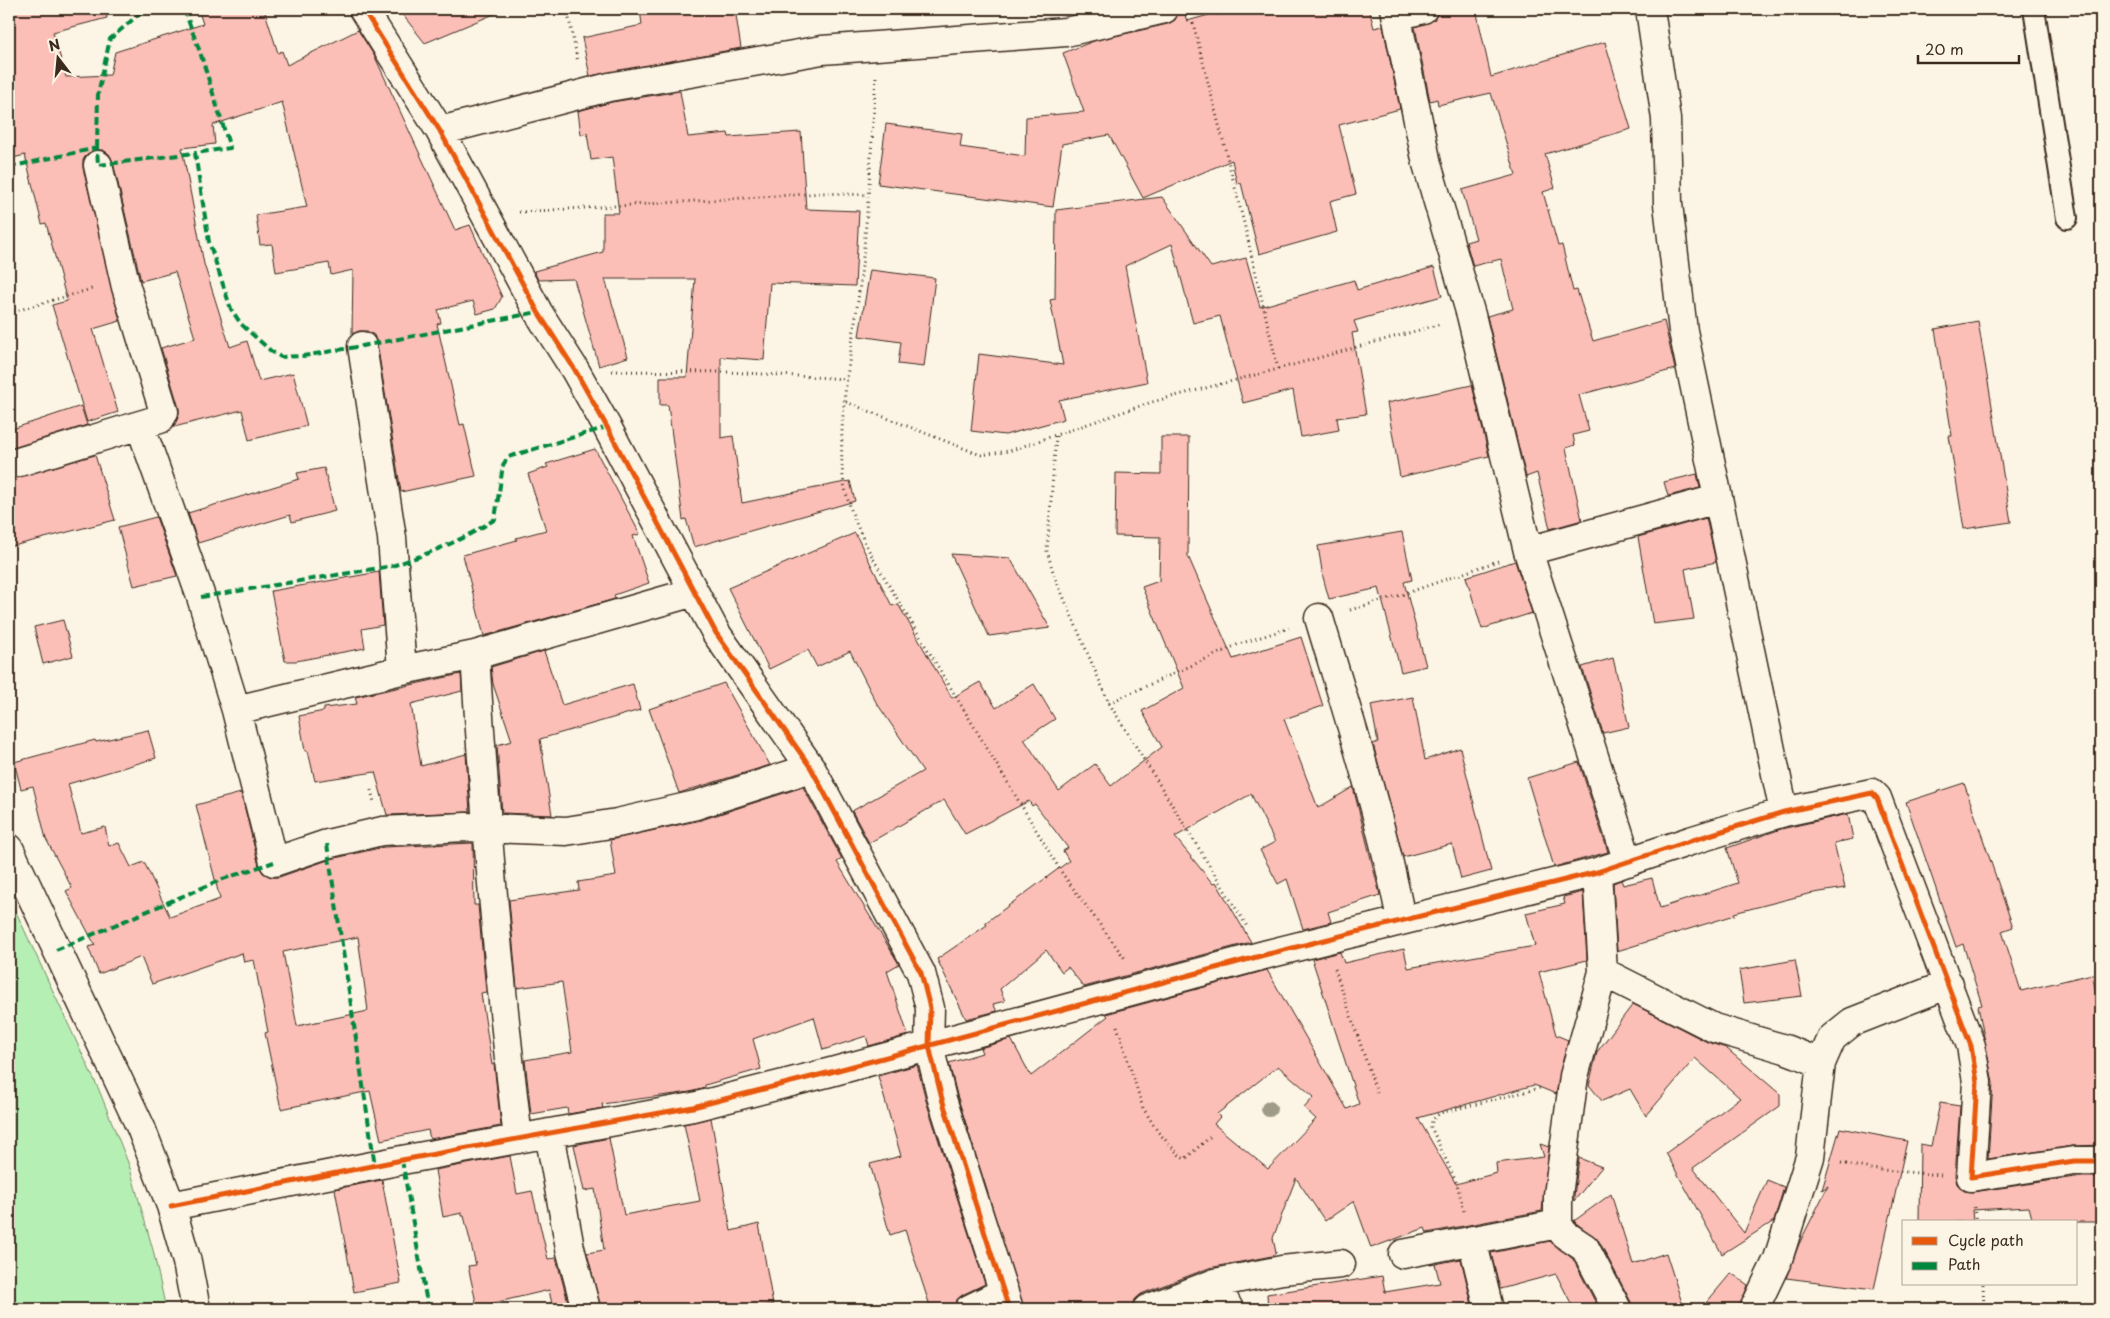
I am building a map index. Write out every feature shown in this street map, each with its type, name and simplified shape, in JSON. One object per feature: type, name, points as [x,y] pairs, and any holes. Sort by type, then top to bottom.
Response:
[{"type":"street","points":[[363,9],[440,131],[538,312],[575,370],[716,633],[811,768],[921,973],[930,1008],[929,1046],[942,1099],[1006,1301],[968,1309]]},
{"type":"street","points":[[440,131],[584,93],[822,50],[1066,32],[1164,9]]},
{"type":"street","points":[[1423,9],[1396,12],[1427,164],[1470,316],[1528,551],[1628,862]]},
{"type":"street","points":[[1650,9],[1666,118],[1668,204],[1683,331],[1784,812]]},
{"type":"street","points":[[9,466],[160,419],[164,412],[125,279],[98,165]]},
{"type":"street","points":[[362,346],[392,538],[402,670]]},
{"type":"street","points":[[140,424],[201,597],[236,710],[274,862],[328,844],[382,831],[486,828],[566,831],[617,823],[696,805],[811,768]]},
{"type":"street","points":[[1528,551],[1717,499]]},
{"type":"street","points":[[236,710],[402,670],[475,655],[694,592]]},
{"type":"street","points":[[1319,618],[1375,804],[1389,858],[1401,919]]},
{"type":"street","points":[[475,655],[486,828],[503,1016],[518,1139]]},
{"type":"street","points":[[170,1206],[693,1107],[929,1046],[1401,919],[1597,872],[1784,812],[1867,793],[1872,793],[1877,798],[1949,984],[1970,1046],[1977,1082],[1971,1177],[2074,1161],[2101,1162]]},
{"type":"street","points":[[9,848],[141,1128],[170,1206],[187,1262],[196,1309]]},
{"type":"street","points":[[1597,872],[1603,972],[1574,1076],[1558,1195],[1558,1224],[1564,1234],[1585,1248],[1617,1309]]},
{"type":"street","points":[[1603,972],[1714,1028],[1785,1049],[1821,1063]]},
{"type":"street","points":[[1754,1309],[1778,1259],[1810,1158],[1821,1063],[1832,1038],[1852,1022],[1949,984]]},
{"type":"street","points":[[549,1133],[570,1248],[586,1309]]},
{"type":"street","points":[[1403,1254],[1558,1224]]},
{"type":"street","points":[[1472,1240],[1489,1309]]},
{"type":"street","points":[[1147,1309],[1215,1283],[1282,1270],[1341,1264]]},
{"type":"street","points":[[1215,1283],[1229,1309]]},
{"type":"lane","points":[[2034,9],[2067,218]]},
{"type":"path","points":[[567,9],[584,93]]},
{"type":"path","points":[[1192,18],[1244,222],[1278,369]]},
{"type":"path","points":[[878,45],[868,195],[859,292],[846,379],[842,448],[843,478],[861,536],[1062,873],[1147,986]]},
{"type":"path","points":[[486,214],[824,193],[868,195]]},
{"type":"path","points":[[9,313],[125,279]]},
{"type":"path","points":[[846,402],[981,455],[1009,451],[1152,402],[1470,316]]},
{"type":"path","points":[[575,370],[728,372],[846,379]]},
{"type":"path","points":[[1056,436],[1047,551],[1054,575],[1109,702],[1264,955]]},
{"type":"path","points":[[1326,939],[1378,1096]]},
{"type":"path","points":[[1110,996],[1119,1036],[1143,1108],[1158,1132],[1185,1159],[1211,1136]]},
{"type":"path","points":[[1472,1240],[1457,1184],[1431,1128],[1432,1120],[1440,1113],[1501,1099],[1574,1076]]},
{"type":"path","points":[[1810,1158],[1871,1169],[1971,1177]]},
{"type":"path","points":[[1983,1286],[1984,1309]]},
{"type":"green space","points":[[9,897],[99,1090],[129,1165],[153,1250],[166,1309],[9,1309]]},
{"type":"building","points":[[9,9],[106,9],[107,18],[53,32],[66,77],[110,75],[115,52],[203,24],[198,9],[264,9],[278,53],[282,51],[287,65],[358,30],[375,57],[455,230],[470,225],[502,297],[495,309],[477,314],[473,301],[438,310],[441,323],[437,324],[460,425],[464,424],[476,476],[401,492],[377,343],[374,335],[367,331],[359,331],[352,334],[353,270],[331,275],[329,263],[276,272],[272,244],[260,245],[256,215],[307,207],[282,102],[213,125],[215,144],[182,148],[204,264],[230,347],[247,341],[259,381],[293,373],[307,426],[249,440],[242,410],[174,427],[179,414],[179,408],[161,348],[195,338],[175,272],[141,281],[113,162],[109,154],[103,150],[95,150],[87,154],[83,160],[83,168],[120,321],[93,329],[118,412],[87,422],[52,305],[67,301],[46,223],[42,224],[25,155],[9,159]]},
{"type":"building","points":[[398,9],[506,9],[425,43]]},
{"type":"building","points":[[640,9],[735,9],[741,48],[590,76],[582,38],[642,25]]},
{"type":"building","points":[[1179,9],[1183,9],[1187,21],[1216,13],[1217,15],[1250,9],[1369,9],[1374,28],[1383,26],[1400,109],[1339,125],[1356,194],[1330,201],[1337,232],[1259,254],[1241,183],[1237,184],[1232,160],[1143,198],[1109,135],[1062,144],[1053,207],[878,184],[886,124],[962,134],[960,147],[1025,156],[1026,117],[1084,112],[1063,53],[1094,41],[1168,24],[1175,20]]},
{"type":"building","points":[[1458,9],[1476,9],[1491,77],[1605,42],[1631,129],[1545,154],[1555,188],[1543,192],[1558,246],[1562,245],[1573,291],[1577,290],[1593,341],[1664,321],[1675,369],[1579,395],[1589,431],[1573,435],[1575,445],[1566,448],[1582,520],[1550,529],[1537,473],[1526,477],[1487,316],[1513,309],[1501,259],[1473,266],[1466,242],[1476,239],[1462,190],[1516,175],[1491,93],[1438,105],[1437,99],[1430,101],[1415,27],[1434,20],[1438,13]]},
{"type":"building","points":[[680,91],[688,137],[728,133],[729,137],[801,132],[806,209],[859,211],[855,286],[770,283],[764,360],[721,357],[721,438],[733,436],[742,503],[850,481],[855,501],[694,547],[686,519],[683,520],[668,405],[660,405],[660,377],[687,377],[695,279],[605,279],[628,357],[599,366],[574,279],[538,280],[534,271],[603,252],[603,213],[619,213],[612,157],[591,160],[587,133],[581,135],[578,111],[612,102]]},
{"type":"building","points":[[1162,197],[1211,267],[1246,258],[1260,307],[1354,280],[1357,290],[1434,267],[1442,296],[1354,321],[1358,332],[1352,333],[1366,414],[1337,418],[1339,430],[1301,437],[1293,390],[1243,403],[1220,316],[1193,323],[1172,244],[1125,266],[1147,382],[1059,400],[1064,419],[1005,435],[971,431],[979,354],[1063,365],[1050,300],[1055,299],[1056,210]]},
{"type":"building","points":[[870,270],[935,278],[924,367],[898,364],[901,342],[859,336]]},
{"type":"building","points":[[1978,321],[2011,522],[1964,529],[1935,329]]},
{"type":"building","points":[[1472,385],[1489,456],[1400,477],[1387,403]]},
{"type":"building","points":[[81,406],[87,425],[9,449],[9,430]]},
{"type":"building","points":[[1161,437],[1189,437],[1188,556],[1233,659],[1301,637],[1323,706],[1284,719],[1318,808],[1353,787],[1380,895],[1328,912],[1331,922],[1303,929],[1287,879],[1278,884],[1260,850],[1275,842],[1251,794],[1175,837],[1213,884],[1216,882],[1251,942],[1084,987],[1068,967],[1062,972],[1046,950],[1000,989],[1005,1001],[993,1004],[997,1011],[966,1019],[937,959],[987,925],[985,923],[1069,861],[1063,851],[1068,848],[1035,804],[1032,806],[1029,801],[965,834],[944,800],[869,843],[852,811],[923,771],[876,702],[850,651],[817,667],[808,650],[769,669],[728,588],[855,533],[892,606],[898,604],[952,698],[980,682],[996,708],[1034,684],[1055,719],[1024,739],[1059,791],[1095,764],[1111,786],[1162,747],[1142,711],[1184,688],[1142,587],[1159,581],[1160,537],[1115,536],[1116,473],[1161,474]]},
{"type":"building","points":[[595,449],[640,534],[633,536],[649,583],[614,595],[615,599],[484,636],[463,555],[546,530],[528,474],[548,467],[546,464]]},
{"type":"building","points":[[95,455],[115,520],[9,547],[9,480]]},
{"type":"building","points":[[324,468],[335,511],[292,522],[290,515],[198,543],[188,513],[299,479],[297,473]]},
{"type":"building","points":[[1697,474],[1700,488],[1668,496],[1664,482]]},
{"type":"building","points":[[156,517],[177,576],[134,586],[118,527]]},
{"type":"building","points":[[1706,518],[1716,562],[1685,569],[1694,619],[1653,624],[1638,537]]},
{"type":"building","points":[[1402,532],[1412,580],[1404,582],[1426,666],[1401,672],[1379,588],[1329,599],[1318,546]]},
{"type":"building","points":[[951,554],[1010,558],[1050,628],[989,636]]},
{"type":"building","points":[[1515,561],[1532,613],[1482,629],[1466,577]]},
{"type":"building","points":[[379,572],[383,625],[362,629],[365,648],[296,661],[285,661],[271,591]]},
{"type":"building","points":[[63,620],[73,656],[43,664],[34,627]]},
{"type":"building","points":[[544,651],[562,705],[633,684],[640,710],[540,739],[552,815],[502,813],[497,745],[512,741],[493,684],[491,667]]},
{"type":"building","points":[[1613,658],[1629,727],[1603,733],[1582,667]]},
{"type":"building","points":[[461,674],[462,691],[411,704],[421,766],[466,754],[470,812],[387,815],[375,772],[315,781],[308,751],[305,751],[299,716],[324,711],[324,708],[357,704],[355,697]]},
{"type":"building","points":[[724,683],[770,765],[679,793],[649,709]]},
{"type":"building","points":[[1413,697],[1425,760],[1460,748],[1491,871],[1461,879],[1452,844],[1403,857],[1373,744],[1378,742],[1371,705]]},
{"type":"building","points":[[148,730],[156,758],[68,784],[81,833],[105,827],[109,846],[119,843],[131,867],[144,862],[170,917],[220,899],[196,805],[241,793],[259,866],[263,873],[271,877],[279,877],[331,859],[384,847],[473,843],[474,905],[478,905],[486,992],[481,993],[492,1065],[494,1064],[501,1126],[430,1139],[428,1130],[381,1140],[370,1091],[281,1109],[265,1033],[268,1032],[254,960],[244,962],[242,953],[152,984],[141,957],[99,974],[88,947],[95,945],[66,891],[72,888],[46,839],[33,786],[21,789],[14,762],[95,740],[96,742]],"holes":[[[358,937],[368,1011],[297,1026],[283,952]]]},
{"type":"building","points":[[1579,762],[1608,852],[1554,867],[1527,778]]},
{"type":"building","points":[[1964,783],[2013,927],[2002,931],[2021,991],[2092,974],[2101,1016],[2101,1145],[2072,1146],[1988,1159],[1993,1083],[1978,1006],[1982,1005],[1963,944],[1956,947],[1906,802]]},
{"type":"building","points":[[803,787],[842,859],[837,862],[899,964],[887,971],[908,1035],[869,1046],[866,1036],[823,1050],[814,1017],[753,1039],[761,1069],[705,1085],[705,1088],[690,1092],[602,1104],[603,1108],[568,1114],[567,1108],[531,1114],[525,1060],[572,1052],[562,982],[517,988],[509,900],[579,890],[578,882],[616,876],[610,840],[701,820]]},
{"type":"building","points":[[1848,814],[1853,839],[1834,843],[1845,888],[1808,894],[1734,913],[1735,915],[1617,951],[1613,883],[1621,880],[1623,885],[1652,878],[1660,908],[1738,883],[1727,848],[1781,829]]},
{"type":"building","points":[[1583,892],[1587,960],[1539,972],[1556,1035],[1568,1040],[1556,1094],[1534,1085],[1418,1118],[1456,1184],[1497,1173],[1496,1163],[1544,1157],[1540,1144],[1549,1147],[1542,1211],[1427,1233],[1425,1228],[1371,1248],[1354,1201],[1325,1221],[1296,1178],[1273,1238],[1276,1253],[1272,1256],[1209,1268],[1141,1294],[1135,1300],[1132,1309],[1024,1309],[957,1095],[949,1063],[982,1053],[980,1048],[1011,1039],[1031,1076],[1108,1016],[1106,1014],[1267,970],[1347,1109],[1359,1104],[1312,959],[1340,952],[1344,963],[1404,949],[1408,968],[1535,946],[1526,913],[1565,904],[1563,897]],"holes":[[[1278,1066],[1314,1097],[1304,1108],[1316,1119],[1268,1169],[1214,1124],[1220,1117],[1217,1114]]]},
{"type":"building","points":[[1795,960],[1802,996],[1744,1003],[1739,970]]},
{"type":"building","points":[[1633,1004],[1707,1042],[1726,1048],[1780,1094],[1780,1106],[1693,1168],[1744,1233],[1767,1180],[1784,1187],[1774,1221],[1722,1254],[1666,1153],[1740,1098],[1695,1058],[1646,1116],[1630,1089],[1602,1101],[1589,1085],[1597,1052]]},
{"type":"building","points":[[917,1065],[927,1104],[985,1284],[962,1295],[956,1301],[954,1309],[931,1309],[905,1230],[890,1235],[870,1164],[901,1156],[878,1076]]},
{"type":"building","points":[[1940,1103],[1960,1106],[1955,1176],[1957,1184],[1964,1191],[1973,1192],[2075,1177],[2101,1177],[2101,1222],[2032,1220],[2029,1207],[1972,1210],[1973,1220],[1919,1220],[1920,1144],[1931,1146]]},
{"type":"building","points":[[711,1118],[731,1231],[759,1224],[773,1305],[745,1309],[601,1309],[587,1253],[604,1250],[595,1189],[584,1191],[574,1145],[609,1138],[624,1215],[700,1201],[684,1124]]},
{"type":"building","points":[[1840,1128],[1907,1141],[1874,1289],[1786,1278],[1799,1244],[1828,1186],[1822,1190]]},
{"type":"building","points":[[510,1156],[517,1194],[532,1191],[548,1259],[556,1258],[570,1309],[553,1309],[549,1290],[477,1307],[468,1266],[476,1265],[464,1216],[462,1216],[462,1213],[443,1217],[435,1170]]},
{"type":"building","points":[[1579,1158],[1602,1167],[1574,1201],[1574,1196]]},
{"type":"building","points":[[382,1180],[401,1283],[354,1292],[335,1189]]},
{"type":"building","points":[[1611,1194],[1633,1264],[1666,1253],[1684,1309],[1633,1309],[1599,1241],[1574,1221]]},
{"type":"building","points":[[1550,1241],[1573,1259],[1599,1309],[1574,1309],[1556,1274],[1500,1289],[1491,1253]]},
{"type":"building","points":[[1461,1259],[1473,1309],[1268,1309],[1267,1294],[1382,1276],[1385,1292],[1440,1283],[1435,1264]]},
{"type":"building","points":[[1731,1273],[1748,1285],[1739,1309],[1701,1309]]},
{"type":"marked path","points":[[97,148],[98,94],[110,39],[145,9]]},
{"type":"marked path","points":[[184,9],[200,52],[230,148],[195,153]]},
{"type":"marked path","points":[[9,167],[97,148],[98,165],[195,153],[209,242],[231,309],[241,324],[271,351],[281,357],[303,356],[362,346],[538,312]]},
{"type":"marked path","points":[[201,597],[392,566],[432,551],[471,534],[495,519],[503,465],[508,457],[607,427]]},
{"type":"marked path","points":[[327,844],[375,1166]]},
{"type":"marked path","points":[[56,950],[223,879],[274,862]]},
{"type":"marked path","points":[[402,1160],[428,1309]]},
{"type":"cycle path","points":[[363,9],[440,131],[538,312],[575,370],[607,427],[716,633],[811,768],[921,973],[930,1008],[929,1046],[942,1099],[1009,1309]]},
{"type":"cycle path","points":[[171,1206],[402,1160],[693,1107],[831,1072],[1264,955],[1597,872],[1784,812],[1872,793],[1877,798],[1971,1046],[1977,1082],[1971,1177],[2074,1161],[2101,1161]]}]
